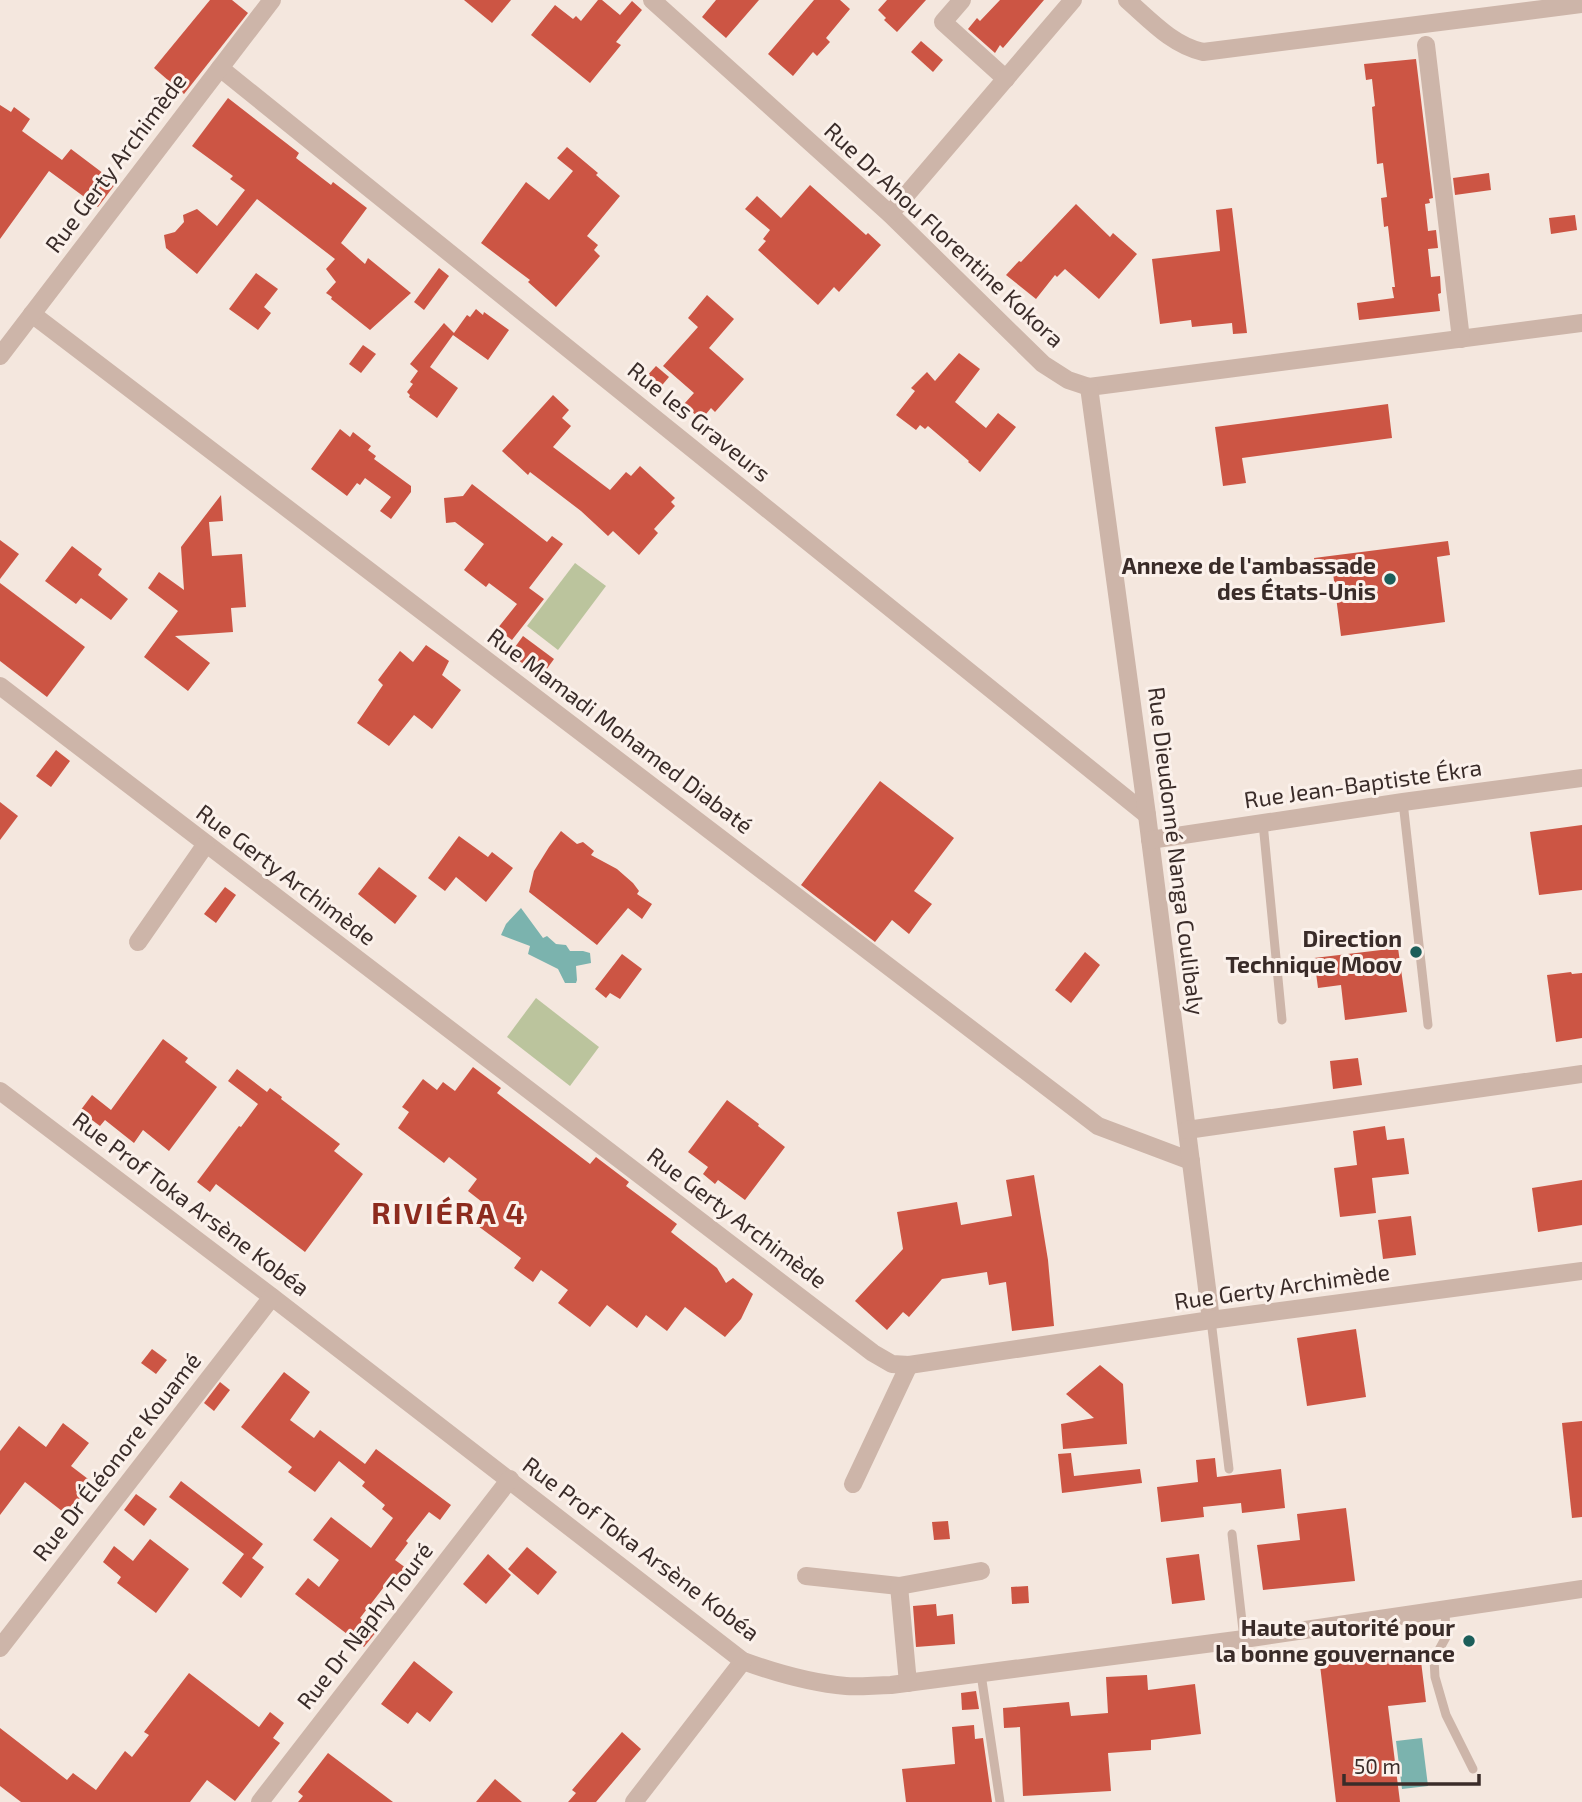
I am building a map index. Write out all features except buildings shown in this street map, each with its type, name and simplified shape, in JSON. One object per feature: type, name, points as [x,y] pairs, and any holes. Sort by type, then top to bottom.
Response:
[{"type":"street","name":"Rue Gerty Archimède","points":[[0,356],[272,0]]},
{"type":"street","points":[[962,0],[943,22],[1006,79]]},
{"type":"street","points":[[890,214],[1073,0]]},
{"type":"street","points":[[1127,0],[1174,40],[1203,52],[1582,4]]},
{"type":"street","name":"Rue Dr Ahou Florentine Kokora","points":[[654,1],[890,214],[1043,364],[1068,380],[1088,387]]},
{"type":"street","points":[[1426,45],[1461,338]]},
{"type":"street","name":"Rue les Graveurs","points":[[220,68],[1147,815]]},
{"type":"street","name":"Rue Mamadi Mohamed Diabaté","points":[[32,314],[1098,1126],[1191,1161]]},
{"type":"street","points":[[1088,387],[1582,323]]},
{"type":"street","name":"Rue Dieudonné Nanga Coulibaly","points":[[1088,387],[1147,815],[1211,1320]]},
{"type":"street","name":"Rue Gerty Archimède","points":[[0,687],[873,1353],[891,1364],[909,1365],[1211,1320],[1582,1271]]},
{"type":"street","name":"Rue Jean-Baptiste Ékra","points":[[1150,840],[1582,778]]},
{"type":"street","points":[[138,942],[206,844]]},
{"type":"street","points":[[1187,1130],[1582,1074]]},
{"type":"street","name":"Rue Prof Toka Arsène Kobéa","points":[[0,1091],[510,1479],[743,1661],[771,1671],[846,1686],[891,1685],[1244,1639],[1582,1589]]},
{"type":"street","name":"Rue Dr Éléonore Kouamé","points":[[0,1648],[272,1297]]},
{"type":"street","points":[[853,1484],[909,1365]]},
{"type":"street","name":"Rue Dr Naphy Touré","points":[[260,1802],[510,1479]]},
{"type":"street","points":[[806,1576],[899,1586],[981,1571]]},
{"type":"street","points":[[899,1586],[908,1683]]},
{"type":"street","points":[[634,1802],[743,1661]]},
{"type":"lane","points":[[1404,802],[1428,1025]]},
{"type":"lane","points":[[1263,823],[1282,1020]]},
{"type":"lane","points":[[1211,1320],[1229,1469]]},
{"type":"lane","points":[[1232,1534],[1244,1639]]},
{"type":"lane","points":[[1445,1610],[1446,1637],[1434,1659],[1435,1677],[1446,1715],[1473,1769]]},
{"type":"lane","points":[[981,1674],[1000,1802]]},
{"type":"green space","points":[[575,563],[606,586],[558,650],[527,626]]},
{"type":"green space","points":[[536,998],[599,1047],[570,1086],[507,1037]]},
{"type":"water","points":[[521,908],[543,938],[547,936],[556,944],[566,945],[570,951],[590,953],[591,963],[576,966],[576,983],[565,983],[558,969],[528,954],[530,946],[501,935],[506,924]]},
{"type":"water","points":[[1422,1738],[1428,1786],[1402,1789],[1396,1741]]},
{"type":"place","name":"Annexe de l'ambassade des États-Unis","points":[[1390,579]]},
{"type":"place","name":"Direction Technique Moov","points":[[1416,952]]},
{"type":"place","name":"Haute autorité pour la bonne gouvernance","points":[[1469,1641]]},
{"type":"district","name":"RIVIÉRA 4","points":[[449,1214]]}]
